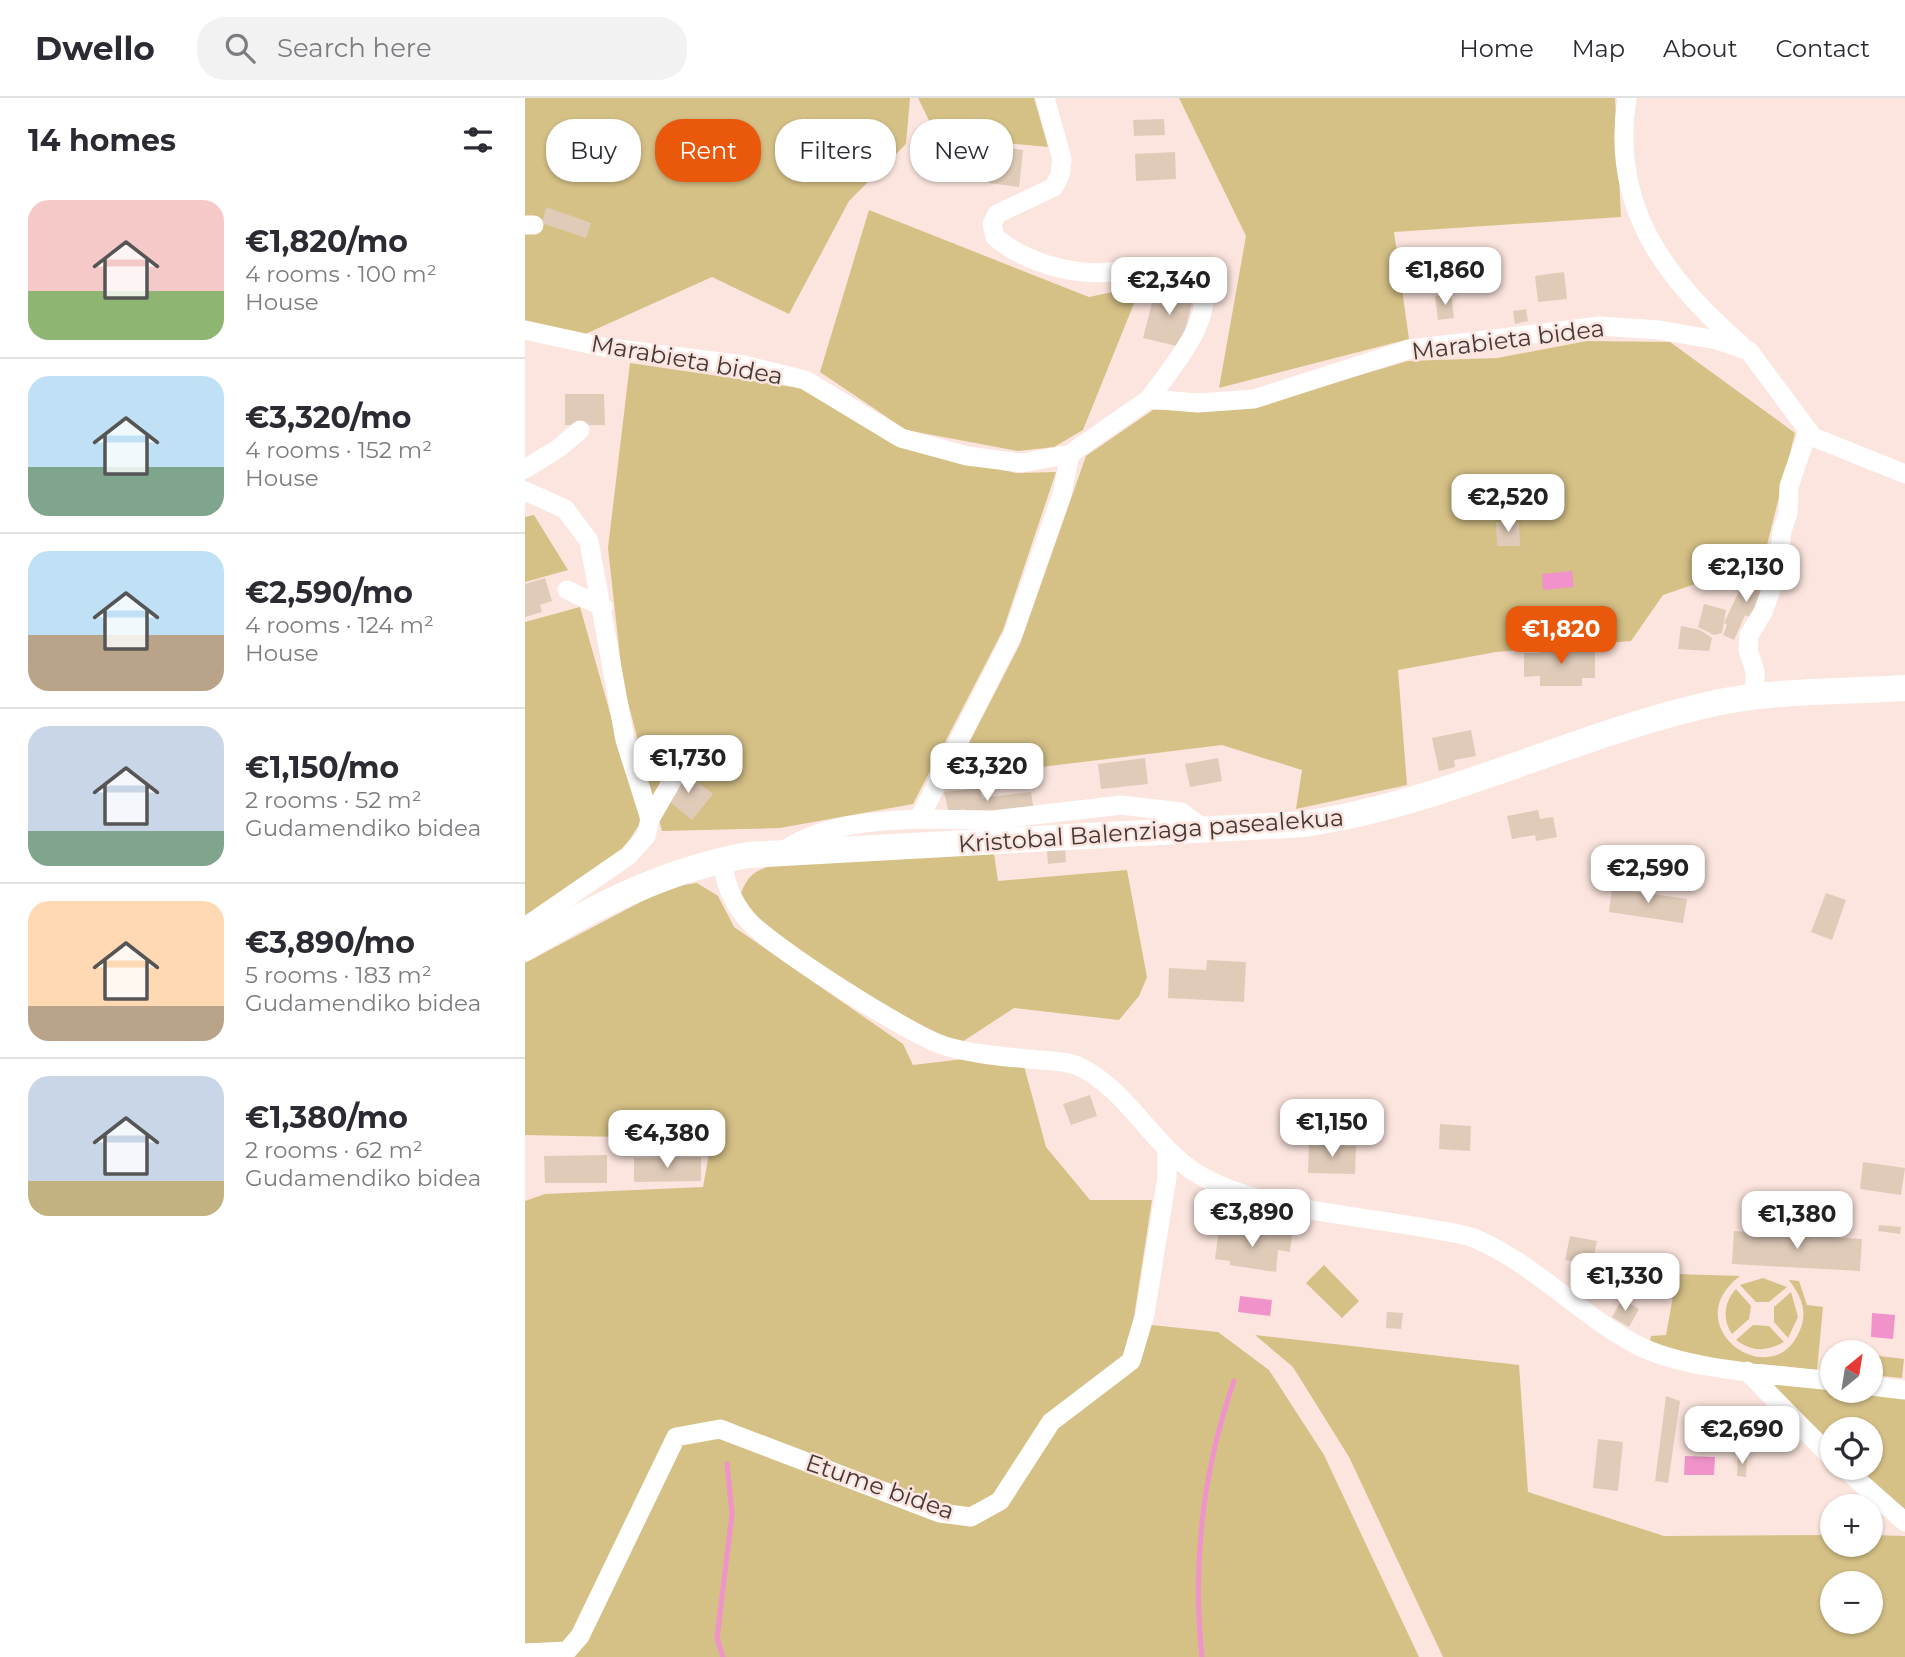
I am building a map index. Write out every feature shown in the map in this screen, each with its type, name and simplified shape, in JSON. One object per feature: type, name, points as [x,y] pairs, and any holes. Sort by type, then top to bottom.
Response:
[{"type":"street","name":"Marabieta bidea","points":[[525,330],[603,347],[744,365],[804,380],[901,438],[967,456],[1022,463],[1070,454],[1149,399],[1184,349],[1205,308],[1207,291],[1201,275],[1184,267],[1083,273],[1025,256],[995,237],[992,223],[997,214],[1054,187],[1060,175],[1062,159],[1045,98]]},
{"type":"street","points":[[1626,98],[1622,134],[1637,218],[1663,264],[1682,289],[1749,351],[1813,437],[1905,474]]},
{"type":"street","name":"Marabieta bidea","points":[[1149,399],[1198,403],[1254,399],[1410,349],[1600,326],[1659,330],[1717,340],[1749,351]]},
{"type":"street","points":[[525,469],[559,448],[580,430]]},
{"type":"street","points":[[1755,698],[1755,671],[1748,650],[1749,635],[1763,612],[1777,573],[1782,531],[1788,513],[1789,486],[1808,431]]},
{"type":"street","points":[[919,819],[1013,634],[1062,494],[1070,454]]},
{"type":"street","points":[[525,491],[565,509],[580,525],[593,552],[612,681],[625,740],[650,819]]},
{"type":"street","points":[[567,590],[603,607]]},
{"type":"street","name":"Kristobal Balenziaga pasealekua","points":[[525,948],[658,878],[722,860],[780,854],[1304,824],[1380,811],[1682,712],[1755,698],[1905,688]]},
{"type":"street","points":[[525,927],[628,856],[646,836],[650,819],[676,774]]},
{"type":"street","points":[[780,854],[806,838],[829,830],[883,820],[993,820],[1121,806],[1181,812],[1207,831]]},
{"type":"street","points":[[722,860],[725,882],[746,918],[759,932],[804,962],[912,1031],[941,1045],[970,1053],[1064,1063],[1084,1069],[1106,1082],[1167,1150],[1197,1173],[1261,1199],[1478,1240],[1513,1260],[1597,1321],[1643,1348],[1662,1355],[1747,1371],[1820,1380]]},
{"type":"street","name":"Etume bidea","points":[[525,1653],[567,1651],[580,1636],[676,1437],[720,1429],[940,1513],[971,1517],[1000,1501],[1051,1422],[1131,1361],[1145,1314],[1167,1177],[1167,1150]]},
{"type":"street","points":[[1747,1371],[1820,1446]]},
{"type":"street","points":[[1883,1387],[1905,1390]]},
{"type":"street","points":[[1858,1480],[1905,1522]]},
{"type":"shaded area","points":[[525,98],[910,98],[906,144],[896,154],[896,119],[775,119],[775,182],[868,182],[849,201],[789,314],[712,277],[583,335],[525,323]]},
{"type":"shaded area","points":[[918,98],[1034,98],[1048,147],[1013,144],[1013,119],[928,119]]},
{"type":"shaded area","points":[[1179,98],[1615,98],[1621,217],[1394,232],[1409,339],[1219,388],[1246,236]]},
{"type":"shaded area","points":[[869,210],[1089,297],[1141,286],[1083,430],[1054,447],[1018,451],[906,430],[820,372]]},
{"type":"shaded area","points":[[1587,341],[1670,342],[1795,433],[1763,561],[1663,595],[1631,641],[1496,652],[1398,670],[1407,785],[1296,809],[1302,770],[1222,745],[951,778],[1020,644],[1086,456],[1153,410],[1251,407],[1408,361],[1497,358]]},
{"type":"shaded area","points":[[630,363],[800,388],[897,446],[1016,473],[1056,472],[1003,630],[913,804],[780,828],[662,831],[623,684],[608,548]]},
{"type":"shaded area","points":[[534,515],[568,570],[525,582],[525,517]]},
{"type":"shaded area","points":[[1572,571],[1574,587],[1543,590],[1542,574]]},
{"type":"shaded area","points":[[580,607],[641,822],[624,848],[525,918],[525,622]]},
{"type":"shaded area","points":[[994,853],[998,881],[1127,870],[1147,977],[1139,996],[1119,1020],[1014,1008],[962,1042],[938,1034],[888,1009],[767,929],[751,915],[741,893],[752,875],[771,866]]},
{"type":"shaded area","points":[[697,883],[718,896],[734,927],[903,1044],[913,1065],[964,1059],[1024,1066],[1046,1147],[1090,1200],[1152,1200],[1133,1323],[1218,1332],[1269,1370],[1324,1455],[1419,1657],[525,1657],[525,1201],[545,1194],[703,1187],[711,1143],[621,1137],[525,1135],[525,963],[669,887]]},
{"type":"shaded area","points":[[1324,1265],[1359,1301],[1342,1318],[1306,1283]]},
{"type":"shaded area","points":[[1677,1274],[1740,1276],[1723,1295],[1718,1315],[1723,1333],[1735,1347],[1752,1356],[1770,1357],[1787,1349],[1800,1330],[1802,1304],[1789,1280],[1799,1281],[1807,1305],[1823,1307],[1817,1370],[1708,1358],[1686,1354],[1650,1341],[1651,1336],[1666,1335]]},
{"type":"shaded area","points":[[1763,1278],[1787,1287],[1769,1302],[1756,1302],[1740,1285]]},
{"type":"shaded area","points":[[1736,1289],[1751,1306],[1749,1319],[1732,1334],[1726,1311],[1729,1299]]},
{"type":"shaded area","points":[[1791,1292],[1798,1317],[1788,1338],[1774,1322],[1774,1307]]},
{"type":"shaded area","points":[[1240,1296],[1272,1300],[1270,1316],[1238,1312]]},
{"type":"shaded area","points":[[1872,1313],[1895,1315],[1893,1339],[1871,1337]]},
{"type":"shaded area","points":[[1753,1325],[1769,1326],[1784,1342],[1771,1348],[1760,1349],[1748,1347],[1736,1340]]},
{"type":"shaded area","points":[[1255,1335],[1519,1365],[1528,1492],[1664,1536],[1820,1535],[1820,1557],[1883,1557],[1883,1535],[1905,1536],[1905,1657],[1443,1657],[1349,1457],[1293,1367]]},
{"type":"shaded area","points":[[1883,1356],[1904,1359],[1902,1378],[1883,1376]]},
{"type":"shaded area","points":[[1766,1380],[1820,1387],[1820,1404],[1883,1404],[1883,1396],[1905,1399],[1905,1513],[1871,1480],[1883,1480],[1883,1417],[1820,1417],[1820,1432]]},
{"type":"shaded area","points":[[1685,1456],[1715,1457],[1714,1475],[1684,1475]]},
{"type":"building","points":[[1164,119],[1165,135],[1134,136],[1133,120]]},
{"type":"building","points":[[1013,149],[1023,150],[1019,187],[988,183],[1013,182]]},
{"type":"building","points":[[1175,152],[1176,179],[1136,181],[1135,154]]},
{"type":"building","points":[[546,207],[591,223],[586,238],[542,223]]},
{"type":"building","points":[[1564,272],[1567,299],[1538,302],[1535,276]]},
{"type":"building","points":[[1164,287],[1194,294],[1181,347],[1143,338],[1153,299],[1160,301]]},
{"type":"building","points":[[1451,294],[1454,318],[1438,320],[1435,296]]},
{"type":"building","points":[[1526,309],[1528,321],[1515,324],[1513,311]]},
{"type":"building","points":[[565,394],[604,394],[605,425],[565,425]]},
{"type":"building","points":[[1496,522],[1519,522],[1520,546],[1497,546]]},
{"type":"building","points":[[1754,570],[1767,572],[1767,585],[1754,619],[1745,615],[1734,640],[1723,635],[1727,625],[1724,623],[1741,587],[1752,592]]},
{"type":"building","points":[[545,578],[552,601],[540,605],[542,612],[525,617],[525,584]]},
{"type":"building","points":[[1704,604],[1726,610],[1722,633],[1714,635],[1698,627]]},
{"type":"building","points":[[1681,626],[1700,630],[1712,638],[1709,651],[1678,649]]},
{"type":"building","points":[[1540,647],[1595,647],[1595,678],[1582,678],[1582,686],[1540,686],[1540,676],[1524,677],[1524,653],[1540,653]]},
{"type":"building","points":[[1471,730],[1476,756],[1454,760],[1455,767],[1439,771],[1432,738]]},
{"type":"building","points":[[1145,758],[1148,784],[1101,789],[1098,764]]},
{"type":"building","points":[[1218,758],[1222,781],[1190,787],[1185,764]]},
{"type":"building","points":[[684,771],[713,794],[692,820],[664,797]]},
{"type":"building","points":[[980,788],[982,798],[1031,792],[1034,811],[966,817],[964,809],[949,814],[944,792]]},
{"type":"building","points":[[1538,810],[1540,819],[1553,817],[1557,837],[1536,841],[1535,835],[1512,839],[1507,816]]},
{"type":"building","points":[[1065,849],[1066,862],[1048,864],[1047,851]]},
{"type":"building","points":[[1612,888],[1687,899],[1683,923],[1609,912]]},
{"type":"building","points":[[1826,893],[1846,900],[1832,940],[1811,932]]},
{"type":"building","points":[[1207,960],[1246,962],[1244,1002],[1168,998],[1169,968],[1206,970]]},
{"type":"building","points":[[1090,1095],[1097,1116],[1071,1125],[1063,1104]]},
{"type":"building","points":[[1440,1124],[1471,1126],[1470,1151],[1439,1149]]},
{"type":"building","points":[[1309,1144],[1356,1146],[1355,1174],[1308,1173]]},
{"type":"building","points":[[607,1155],[607,1183],[545,1183],[544,1156]]},
{"type":"building","points":[[701,1157],[701,1181],[634,1182],[634,1158]]},
{"type":"building","points":[[1863,1162],[1905,1168],[1901,1195],[1860,1189]]},
{"type":"building","points":[[1879,1225],[1901,1227],[1900,1234],[1878,1231]]},
{"type":"building","points":[[1219,1229],[1261,1235],[1262,1231],[1292,1235],[1290,1252],[1278,1250],[1276,1272],[1230,1265],[1230,1261],[1215,1259]]},
{"type":"building","points":[[1734,1231],[1862,1239],[1860,1271],[1732,1264]]},
{"type":"building","points":[[1570,1236],[1597,1241],[1592,1264],[1565,1260]]},
{"type":"building","points":[[1622,1299],[1639,1309],[1629,1327],[1612,1317]]},
{"type":"building","points":[[1387,1312],[1403,1313],[1401,1329],[1386,1328]]},
{"type":"building","points":[[1666,1396],[1680,1401],[1668,1483],[1655,1481]]},
{"type":"building","points":[[1598,1439],[1623,1442],[1618,1491],[1593,1488]]},
{"type":"building","points":[[1738,1455],[1747,1455],[1746,1477],[1737,1476]]},
{"type":"waterway","points":[[1202,1657],[1198,1586],[1203,1517],[1215,1448],[1234,1381]]},
{"type":"waterway","points":[[723,1657],[717,1638],[732,1514],[727,1464]]}]
